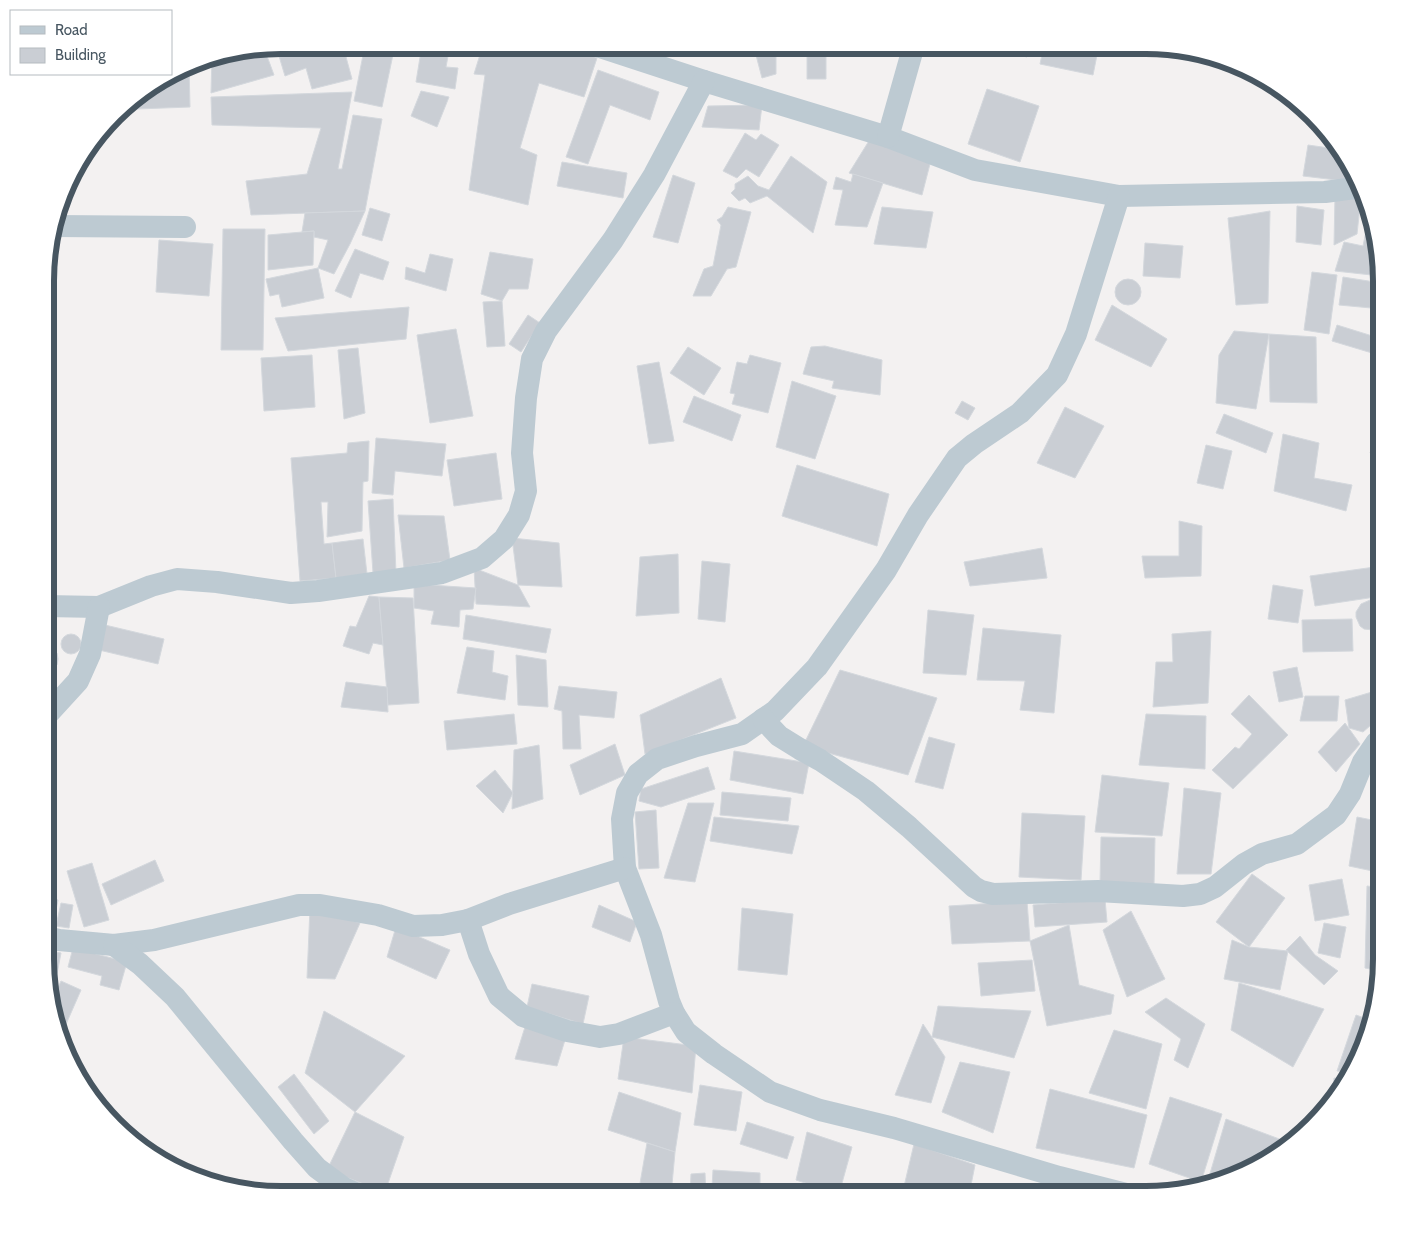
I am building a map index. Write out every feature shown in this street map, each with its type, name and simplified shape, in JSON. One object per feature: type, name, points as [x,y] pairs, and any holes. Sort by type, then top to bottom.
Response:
[{"type":"street","points":[[622,54],[888,137],[975,170],[1119,196],[1325,192],[1353,188]]},
{"type":"street","points":[[888,137],[911,54]]},
{"type":"street","points":[[54,606],[99,608],[151,586],[177,579],[217,582],[292,593],[318,591],[442,573],[482,558],[497,546],[504,539],[519,515],[526,491],[522,453],[526,398],[532,359],[546,331],[613,240],[654,175],[704,81]]},
{"type":"street","points":[[1094,1186],[894,1128],[820,1110],[770,1092],[714,1054],[686,1032],[669,1001],[651,935],[625,868],[622,819],[627,793],[638,774],[657,758],[742,734],[775,711],[817,667],[886,570],[918,515],[957,458],[974,444],[1020,413],[1057,375],[1076,334],[1119,196]]},
{"type":"street","points":[[60,226],[185,227]]},
{"type":"street","points":[[54,707],[78,681],[90,654],[99,608]]},
{"type":"street","points":[[763,719],[779,736],[820,760],[866,791],[909,827],[974,887],[993,894],[1098,892],[1183,896],[1200,894],[1215,887],[1244,864],[1262,854],[1297,844],[1336,815],[1350,794],[1363,762],[1373,747]]},
{"type":"street","points":[[54,939],[114,945],[154,940],[299,905],[320,905],[378,915],[413,926],[442,925],[468,920],[509,904],[625,868]]},
{"type":"street","points":[[468,920],[479,954],[499,996],[523,1016],[567,1030],[600,1037],[619,1034],[674,1013]]},
{"type":"street","points":[[114,945],[140,964],[175,997],[293,1141],[317,1168],[341,1186]]},
{"type":"building","points":[[266,54],[274,75],[211,93],[212,64],[236,58]]},
{"type":"building","points":[[278,54],[354,54],[346,57],[352,79],[312,89],[306,68],[285,76]]},
{"type":"building","points":[[363,54],[393,54],[382,107],[354,101]]},
{"type":"building","points":[[421,54],[448,54],[446,67],[458,68],[455,89],[416,82]]},
{"type":"building","points":[[480,54],[588,54],[597,58],[584,97],[539,83],[520,148],[537,155],[528,205],[469,190],[485,75],[474,74]]},
{"type":"building","points":[[776,54],[776,74],[762,78],[756,55]]},
{"type":"building","points":[[807,54],[826,54],[826,79],[807,79]]},
{"type":"building","points":[[1014,54],[1028,54],[1027,57]]},
{"type":"building","points":[[1042,54],[1097,54],[1093,75],[1040,64]]},
{"type":"building","points":[[598,70],[659,92],[650,120],[610,105],[588,164],[566,157]]},
{"type":"building","points":[[189,73],[190,107],[137,109],[137,105],[154,92]]},
{"type":"building","points":[[987,89],[1039,106],[1020,162],[968,144]]},
{"type":"building","points":[[421,91],[449,97],[437,127],[411,116]]},
{"type":"building","points":[[352,92],[338,169],[342,169],[353,115],[382,119],[365,211],[251,215],[246,181],[307,174],[321,128],[212,125],[211,97]]},
{"type":"building","points":[[762,105],[759,130],[702,127],[708,106]]},
{"type":"building","points":[[745,133],[756,140],[761,134],[779,145],[759,177],[746,169],[737,178],[723,171]]},
{"type":"building","points":[[872,136],[931,160],[922,195],[849,173]]},
{"type":"building","points":[[1308,145],[1331,148],[1351,182],[1303,176]]},
{"type":"building","points":[[791,156],[827,182],[813,233],[767,196],[750,203],[745,198],[739,201],[731,193],[735,189],[735,184],[748,176],[758,186],[769,190]]},
{"type":"building","points":[[562,162],[627,173],[623,198],[557,186]]},
{"type":"building","points":[[853,174],[883,183],[867,227],[835,225],[843,190],[833,189],[836,177],[851,182]]},
{"type":"building","points":[[673,175],[695,183],[678,243],[653,237]]},
{"type":"building","points":[[1335,196],[1357,197],[1360,205],[1357,234],[1334,245]]},
{"type":"building","points":[[1297,206],[1324,210],[1321,245],[1296,242]]},
{"type":"building","points":[[728,207],[751,212],[736,267],[727,269],[711,296],[693,296],[704,269],[713,266],[721,225],[717,220],[722,217]]},
{"type":"building","points":[[882,207],[933,212],[926,248],[874,244]]},
{"type":"building","points":[[370,208],[390,214],[382,241],[362,235]]},
{"type":"building","points":[[365,211],[334,274],[318,268],[328,240],[314,237],[314,231],[302,232],[305,213]]},
{"type":"building","points":[[1270,211],[1268,303],[1236,305],[1228,218]]},
{"type":"building","points":[[223,229],[265,229],[263,350],[221,350]]},
{"type":"building","points":[[314,231],[313,265],[268,270],[268,235]]},
{"type":"building","points":[[1366,231],[1368,232],[1373,275],[1335,271],[1344,242],[1363,246]]},
{"type":"building","points":[[159,240],[213,244],[209,296],[156,292]]},
{"type":"building","points":[[1145,243],[1183,246],[1180,278],[1143,276]]},
{"type":"building","points":[[355,249],[389,262],[383,280],[360,273],[351,298],[335,291]]},
{"type":"building","points":[[490,252],[533,259],[528,289],[509,289],[502,301],[481,294]]},
{"type":"building","points":[[430,254],[453,259],[446,291],[405,279],[406,267],[425,273]]},
{"type":"building","points":[[318,268],[324,298],[282,307],[279,294],[270,296],[266,279]]},
{"type":"building","points":[[1312,272],[1337,275],[1329,334],[1304,330]]},
{"type":"building","points":[[1343,277],[1373,282],[1373,308],[1339,305]]},
{"type":"building","points":[[1128,279],[1137,283],[1141,292],[1137,301],[1128,305],[1119,301],[1115,292],[1119,283]]},
{"type":"building","points":[[502,301],[505,346],[487,347],[483,302]]},
{"type":"building","points":[[1112,305],[1167,339],[1151,367],[1095,340]]},
{"type":"building","points":[[409,307],[406,339],[288,351],[275,318]]},
{"type":"building","points":[[528,315],[540,323],[521,352],[509,344]]},
{"type":"building","points":[[1337,325],[1373,336],[1373,353],[1332,341]]},
{"type":"building","points":[[456,329],[473,416],[430,423],[417,335]]},
{"type":"building","points":[[1234,331],[1269,334],[1256,409],[1216,403],[1219,355]]},
{"type":"building","points":[[1269,334],[1316,337],[1317,403],[1270,402]]},
{"type":"building","points":[[825,346],[882,360],[880,395],[832,388],[834,381],[803,374],[811,347]]},
{"type":"building","points":[[688,347],[721,368],[704,395],[670,373]]},
{"type":"building","points":[[358,348],[365,413],[344,419],[338,350]]},
{"type":"building","points":[[312,355],[315,407],[264,411],[261,358]]},
{"type":"building","points":[[750,355],[781,363],[768,413],[732,404],[735,394],[730,393],[737,362],[747,364]]},
{"type":"building","points":[[659,362],[674,441],[649,444],[637,366]]},
{"type":"building","points":[[792,381],[836,396],[815,459],[776,447]]},
{"type":"building","points":[[694,396],[741,415],[732,441],[683,422]]},
{"type":"building","points":[[962,401],[975,408],[968,420],[955,413]]},
{"type":"building","points":[[1065,407],[1104,426],[1075,478],[1037,463]]},
{"type":"building","points":[[1224,414],[1273,433],[1266,453],[1216,433]]},
{"type":"building","points":[[1283,434],[1319,443],[1314,478],[1352,485],[1346,511],[1274,491]]},
{"type":"building","points":[[376,438],[446,444],[442,476],[395,471],[393,495],[372,493]]},
{"type":"building","points":[[369,441],[368,481],[363,482],[362,531],[327,537],[328,502],[321,502],[324,544],[332,543],[336,578],[300,581],[291,458],[347,453],[348,443]]},
{"type":"building","points":[[1206,445],[1232,451],[1223,489],[1197,483]]},
{"type":"building","points":[[496,453],[502,499],[454,506],[447,460]]},
{"type":"building","points":[[797,465],[889,494],[877,546],[782,516]]},
{"type":"building","points":[[393,499],[396,573],[373,573],[368,501]]},
{"type":"building","points":[[398,515],[444,516],[450,560],[404,568]]},
{"type":"building","points":[[1179,521],[1202,526],[1201,576],[1145,578],[1142,556],[1179,556]]},
{"type":"building","points":[[512,538],[559,543],[562,587],[518,585]]},
{"type":"building","points":[[363,539],[367,574],[336,578],[332,543]]},
{"type":"building","points":[[1042,548],[1047,578],[970,586],[964,562]]},
{"type":"building","points":[[678,554],[679,613],[636,616],[640,557]]},
{"type":"building","points":[[702,561],[730,564],[725,622],[698,619]]},
{"type":"building","points":[[1373,567],[1373,597],[1315,606],[1310,576]]},
{"type":"building","points":[[474,568],[518,585],[530,607],[476,604]]},
{"type":"building","points":[[414,584],[476,588],[473,609],[460,610],[459,627],[431,624],[434,611],[414,608]]},
{"type":"building","points":[[1273,585],[1303,590],[1298,623],[1268,619]]},
{"type":"building","points":[[369,596],[379,597],[383,645],[373,643],[369,654],[343,646],[350,626],[356,627]]},
{"type":"building","points":[[379,597],[413,598],[419,703],[388,705]]},
{"type":"building","points":[[1373,600],[1373,630],[1364,629],[1360,626],[1356,612],[1361,604]]},
{"type":"building","points":[[928,610],[974,615],[966,675],[923,673]]},
{"type":"building","points":[[466,615],[551,629],[546,653],[463,639]]},
{"type":"building","points":[[1352,619],[1353,651],[1303,652],[1302,620]]},
{"type":"building","points":[[105,625],[164,639],[158,664],[99,650]]},
{"type":"building","points":[[983,628],[1061,635],[1054,713],[1020,710],[1025,681],[977,680]]},
{"type":"building","points":[[1211,631],[1208,703],[1153,707],[1156,662],[1173,662],[1172,634]]},
{"type":"building","points":[[67,634],[75,634],[81,640],[81,648],[75,654],[67,654],[61,648],[61,640]]},
{"type":"building","points":[[467,647],[494,651],[492,672],[508,676],[505,700],[457,693]]},
{"type":"building","points":[[54,651],[57,653],[57,665],[54,667]]},
{"type":"building","points":[[516,655],[546,660],[548,707],[518,705]]},
{"type":"building","points":[[1297,667],[1303,697],[1279,702],[1273,672]]},
{"type":"building","points":[[840,670],[937,698],[908,775],[803,746]]},
{"type":"building","points":[[721,678],[736,718],[645,754],[640,715]]},
{"type":"building","points":[[346,682],[387,687],[388,712],[341,707]]},
{"type":"building","points":[[559,686],[617,692],[614,718],[579,715],[581,749],[563,749],[562,711],[554,709]]},
{"type":"building","points":[[1372,692],[1373,723],[1363,732],[1349,728],[1345,700]]},
{"type":"building","points":[[1249,695],[1288,735],[1233,789],[1212,770],[1235,747],[1239,749],[1252,734],[1231,714]]},
{"type":"building","points":[[1305,696],[1339,696],[1337,721],[1300,721]]},
{"type":"building","points":[[514,714],[517,744],[447,750],[444,721]]},
{"type":"building","points":[[1146,714],[1206,716],[1205,769],[1139,765]]},
{"type":"building","points":[[1345,723],[1360,744],[1336,772],[1318,752]]},
{"type":"building","points":[[929,737],[955,744],[943,789],[915,782]]},
{"type":"building","points":[[615,744],[625,775],[580,795],[570,765]]},
{"type":"building","points":[[539,745],[543,799],[512,809],[514,750]]},
{"type":"building","points":[[734,751],[809,763],[803,794],[730,780]]},
{"type":"building","points":[[708,767],[715,789],[661,807],[639,801],[641,789]]},
{"type":"building","points":[[495,770],[513,793],[503,813],[476,786]]},
{"type":"building","points":[[1102,775],[1169,783],[1162,836],[1095,832]]},
{"type":"building","points":[[1184,788],[1221,793],[1211,874],[1177,874]]},
{"type":"building","points":[[722,792],[791,798],[788,821],[720,815]]},
{"type":"building","points":[[688,803],[714,803],[695,882],[664,878]]},
{"type":"building","points":[[656,810],[659,868],[639,869],[635,812]]},
{"type":"building","points":[[1022,813],[1085,816],[1081,880],[1019,877]]},
{"type":"building","points":[[714,817],[799,826],[792,854],[710,841]]},
{"type":"building","points":[[1357,817],[1373,820],[1373,871],[1349,866]]},
{"type":"building","points":[[1101,837],[1155,838],[1154,885],[1100,883]]},
{"type":"building","points":[[155,860],[164,881],[111,905],[102,884]]},
{"type":"building","points":[[92,863],[109,920],[84,927],[67,871]]},
{"type":"building","points":[[1252,874],[1285,898],[1249,947],[1216,922]]},
{"type":"building","points":[[1342,879],[1349,915],[1315,921],[1309,885]]},
{"type":"building","points":[[1367,886],[1373,887],[1373,970],[1365,968]]},
{"type":"building","points":[[54,899],[58,900],[54,919]]},
{"type":"building","points":[[1105,899],[1107,922],[1035,927],[1033,905]]},
{"type":"building","points":[[1027,901],[1030,941],[952,944],[949,906]]},
{"type":"building","points":[[61,903],[73,905],[69,928],[56,926]]},
{"type":"building","points":[[599,905],[637,922],[630,942],[592,927]]},
{"type":"building","points":[[310,908],[360,923],[335,979],[307,978]]},
{"type":"building","points":[[742,908],[793,914],[787,975],[738,970]]},
{"type":"building","points":[[1131,911],[1165,979],[1127,997],[1103,930]]},
{"type":"building","points":[[1324,923],[1346,927],[1340,958],[1318,953]]},
{"type":"building","points":[[1069,925],[1079,985],[1114,995],[1111,1014],[1047,1026],[1030,941]]},
{"type":"building","points":[[396,927],[450,950],[436,979],[387,957]]},
{"type":"building","points":[[1300,936],[1315,955],[1338,971],[1324,985],[1286,950]]},
{"type":"building","points":[[1232,940],[1249,947],[1288,951],[1280,990],[1224,979]]},
{"type":"building","points":[[73,948],[127,962],[119,990],[100,985],[102,976],[68,967]]},
{"type":"building","points":[[54,952],[61,953],[56,979],[54,975]]},
{"type":"building","points":[[1032,960],[1035,991],[981,996],[978,963]]},
{"type":"building","points":[[61,981],[81,990],[64,1028],[61,1018],[56,992]]},
{"type":"building","points":[[1239,983],[1324,1009],[1293,1067],[1231,1030]]},
{"type":"building","points":[[532,984],[589,996],[583,1024],[527,1007]]},
{"type":"building","points":[[1166,998],[1205,1024],[1188,1068],[1174,1060],[1181,1039],[1145,1012]]},
{"type":"building","points":[[938,1006],[1031,1011],[1014,1058],[932,1037]]},
{"type":"building","points":[[324,1011],[405,1056],[355,1112],[305,1073]]},
{"type":"building","points":[[1356,1015],[1366,1019],[1344,1072],[1337,1071]]},
{"type":"building","points":[[923,1024],[945,1057],[931,1103],[895,1095]]},
{"type":"building","points":[[525,1027],[565,1040],[557,1066],[515,1059]]},
{"type":"building","points":[[1114,1030],[1162,1044],[1146,1109],[1089,1093]]},
{"type":"building","points":[[624,1037],[696,1046],[692,1093],[618,1079]]},
{"type":"building","points":[[960,1062],[1010,1072],[993,1133],[942,1112]]},
{"type":"building","points":[[294,1074],[329,1121],[314,1134],[278,1087]]},
{"type":"building","points":[[1334,1078],[1340,1079],[1335,1086],[1333,1088]]},
{"type":"building","points":[[700,1085],[742,1092],[736,1131],[694,1125]]},
{"type":"building","points":[[1050,1089],[1147,1115],[1134,1168],[1036,1148]]},
{"type":"building","points":[[619,1092],[681,1113],[675,1152],[608,1130]]},
{"type":"building","points":[[1170,1097],[1222,1114],[1202,1180],[1197,1181],[1149,1164]]},
{"type":"building","points":[[355,1112],[404,1137],[387,1186],[369,1186],[327,1170]]},
{"type":"building","points":[[1226,1119],[1282,1140],[1273,1148],[1247,1163],[1209,1177]]},
{"type":"building","points":[[747,1122],[794,1137],[787,1159],[740,1144]]},
{"type":"building","points":[[807,1132],[852,1147],[841,1186],[814,1186],[796,1180]]},
{"type":"building","points":[[647,1143],[675,1152],[672,1186],[640,1186]]},
{"type":"building","points":[[914,1144],[975,1165],[971,1186],[904,1186]]},
{"type":"building","points":[[713,1170],[760,1173],[760,1186],[712,1186]]},
{"type":"building","points":[[705,1173],[706,1186],[690,1186],[691,1174]]}]
